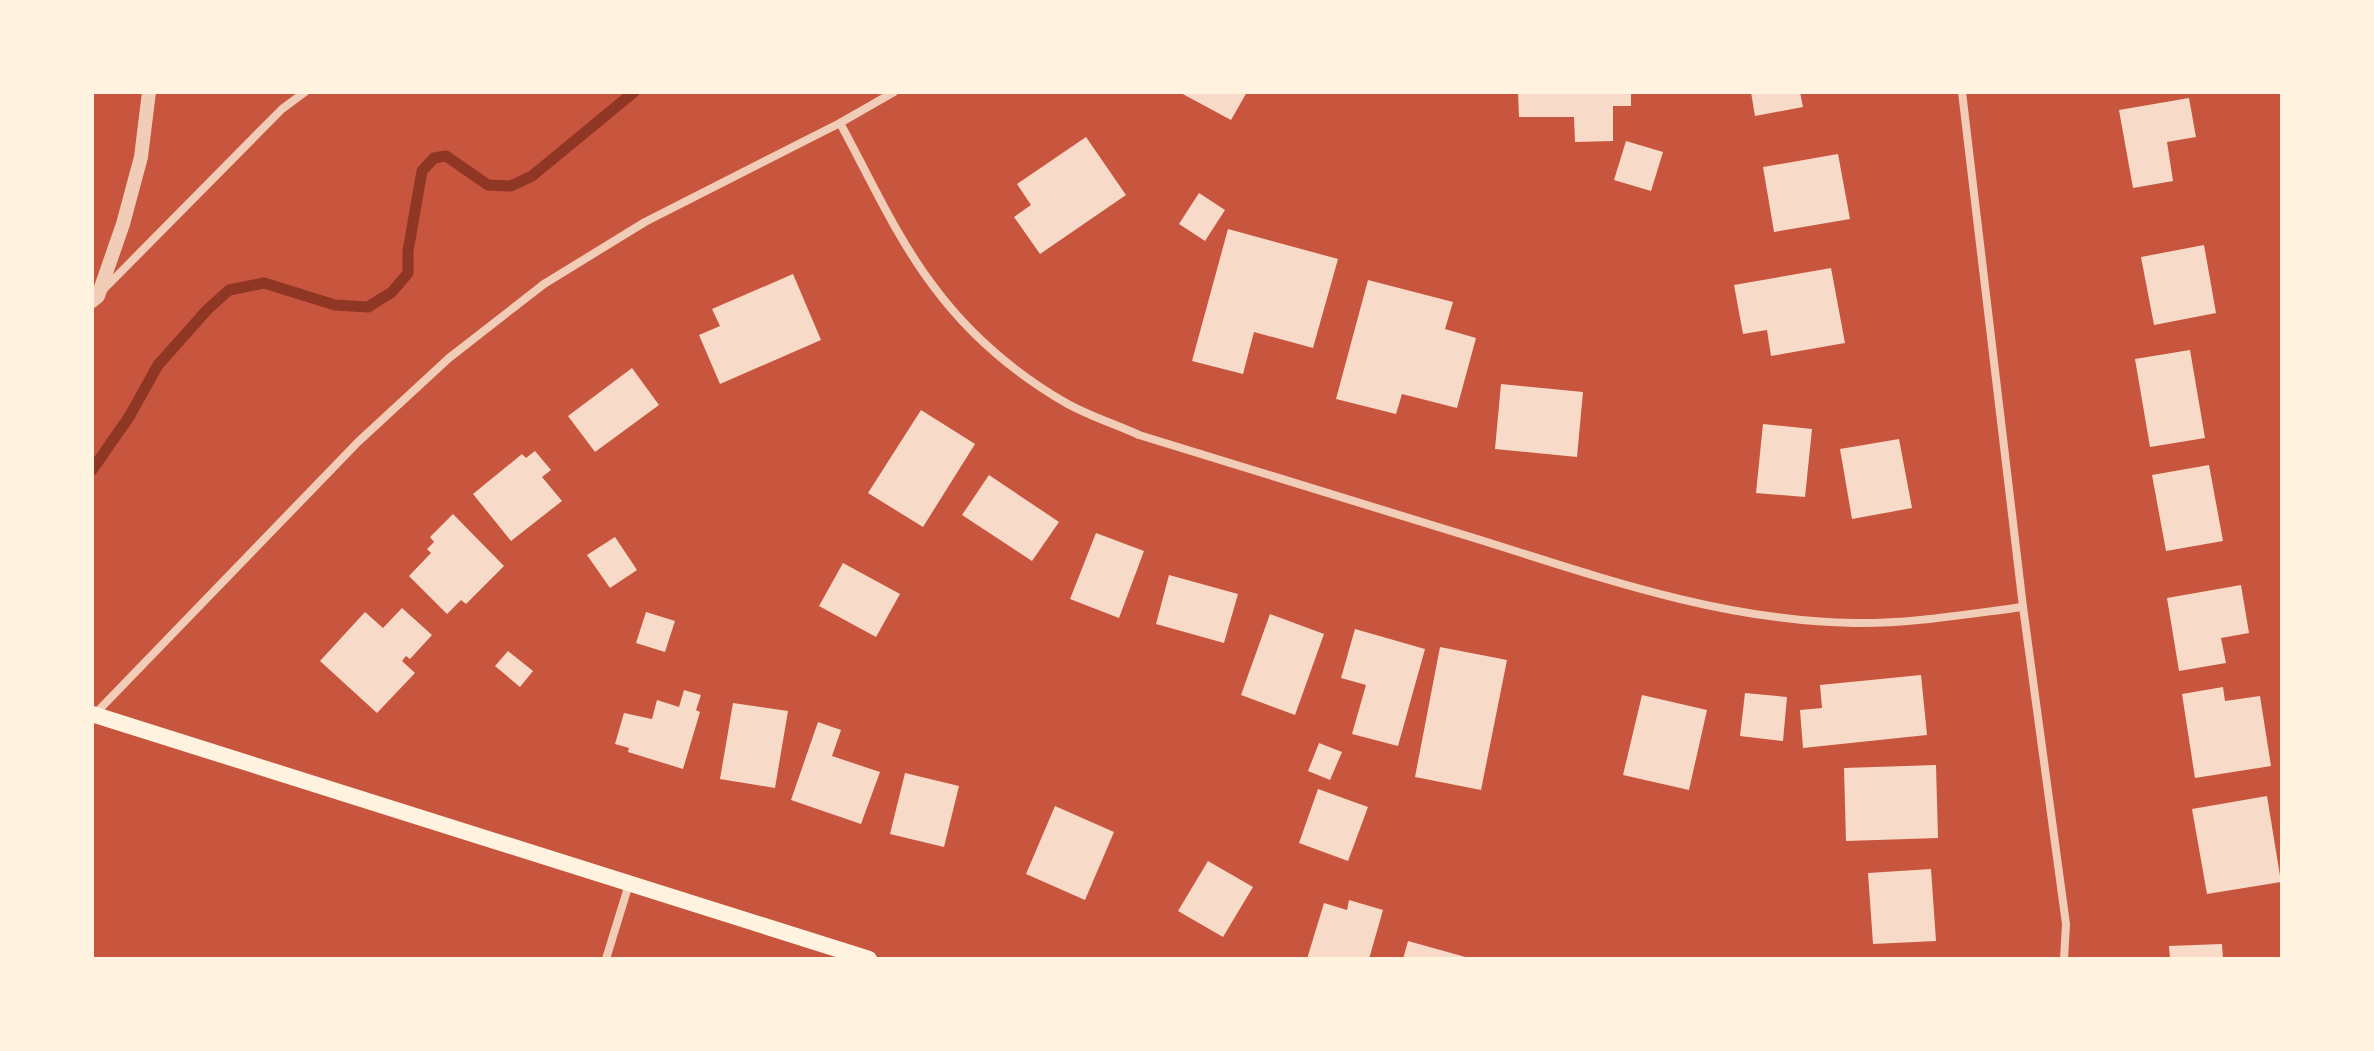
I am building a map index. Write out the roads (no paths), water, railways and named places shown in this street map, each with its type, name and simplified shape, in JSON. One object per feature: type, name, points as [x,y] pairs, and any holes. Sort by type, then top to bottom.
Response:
[{"type":"main road","points":[[93,715],[869,959]]},
{"type":"street","points":[[95,299],[123,224],[137,171],[149,92]]},
{"type":"street","points":[[95,299],[282,109],[305,92]]},
{"type":"street","points":[[93,715],[358,442],[449,358],[544,284],[645,222],[840,123],[894,92]]},
{"type":"street","points":[[1962,92],[2023,607],[2066,924],[2064,959]]},
{"type":"street","points":[[840,123],[904,241],[934,288],[977,335],[1020,373],[1068,404],[1139,435],[1598,577],[1697,604],[1783,618],[1854,623],[1929,619],[2023,607]]},
{"type":"street","points":[[606,959],[629,884]]},
{"type":"waterway","points":[[92,470],[129,417],[158,365],[229,290],[264,283],[335,305],[368,307],[392,292],[408,273],[408,251],[422,171],[434,158],[446,156],[488,185],[511,186],[532,176],[634,92]]}]
